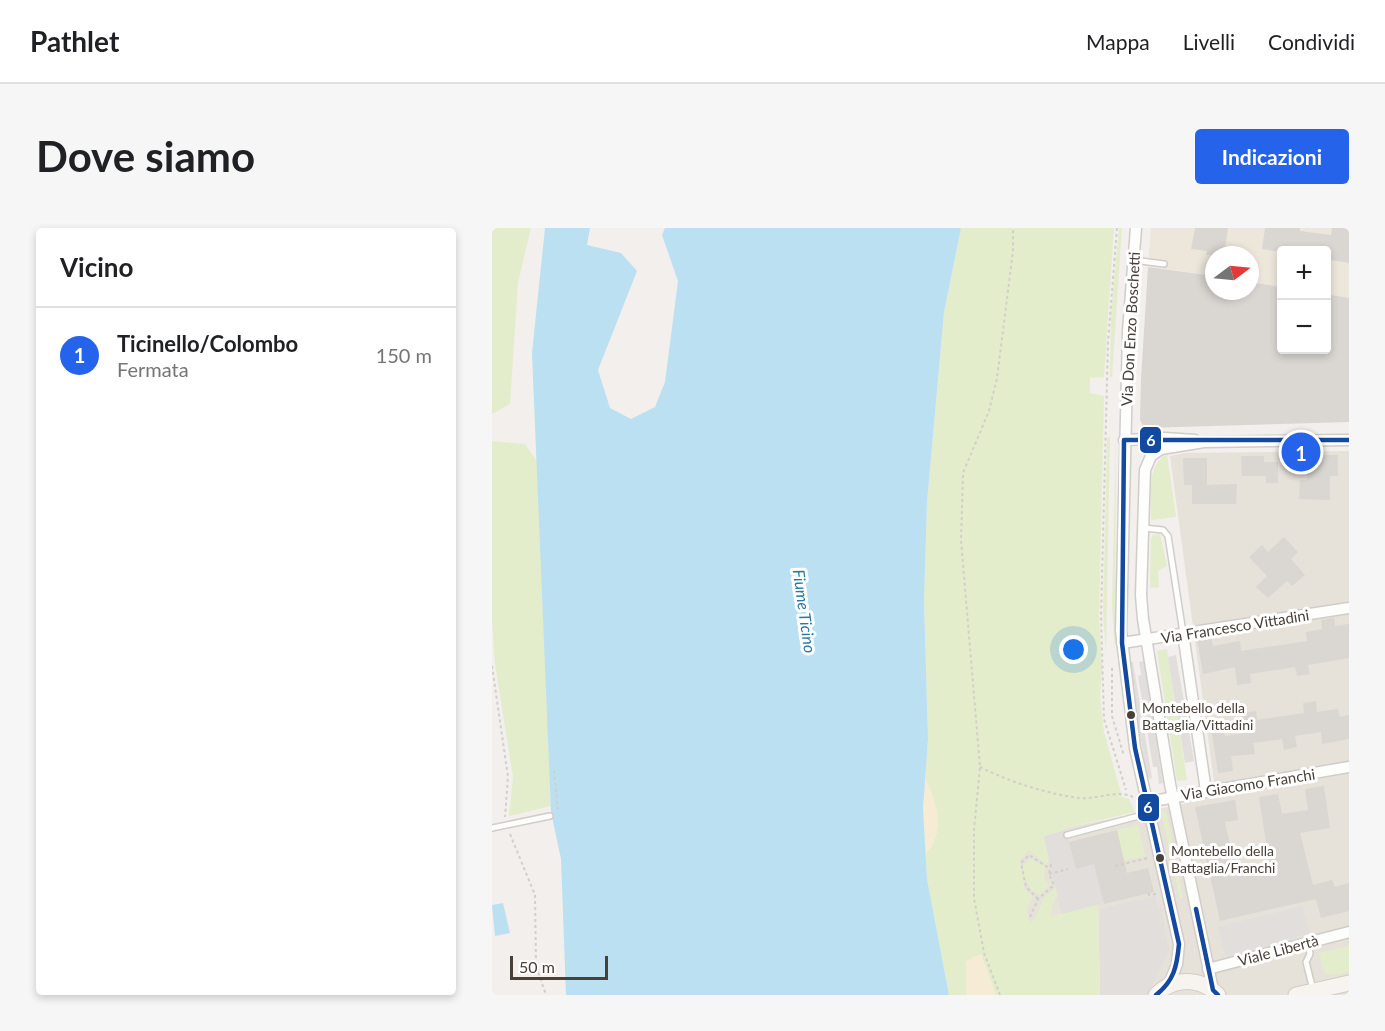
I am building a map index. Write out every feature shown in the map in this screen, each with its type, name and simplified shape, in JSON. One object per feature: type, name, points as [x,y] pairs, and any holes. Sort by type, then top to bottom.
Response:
[{"type":"main road","points":[[1156,995],[1169,985],[1187,981],[1205,985],[1215,992]]},
{"type":"main road","points":[[1296,995],[1349,983]]},
{"type":"street","name":"Via Don Enzo Boschetti","points":[[1136,228],[1124,436],[1122,643],[1131,720],[1148,808],[1179,944],[1177,964],[1169,985]]},
{"type":"street","points":[[1124,436],[1204,442],[1349,440]]},
{"type":"street","points":[[1204,442],[1161,449],[1151,456],[1145,470],[1141,595],[1146,640],[1172,797],[1208,969],[1215,992]]},
{"type":"street","name":"Via Francesco Vittadini","points":[[1122,643],[1349,608]]},
{"type":"street","points":[[1183,633],[1206,791]]},
{"type":"street","name":"Via Giacomo Franchi","points":[[1148,808],[1172,797],[1349,768]]},
{"type":"street","name":"Viale Libertà","points":[[1208,969],[1349,932]]},
{"type":"lane","points":[[1133,260],[1164,264]]},
{"type":"lane","points":[[1144,528],[1163,530],[1168,536],[1183,633]]},
{"type":"lane","points":[[1067,835],[1148,808]]},
{"type":"lane","points":[[492,828],[550,816]]},
{"type":"lane","points":[[1308,942],[1310,954],[1306,963],[1313,991]]},
{"type":"path","points":[[1000,995],[984,953],[974,898],[974,830],[980,767],[961,540],[962,483],[966,462],[989,411],[997,378],[1013,251],[1013,228]]},
{"type":"path","points":[[1117,228],[1107,385],[1101,616],[1104,664],[1103,706],[1106,732],[1126,790]]},
{"type":"path","points":[[1107,385],[1114,385]]},
{"type":"path","points":[[1106,434],[1113,434]]},
{"type":"path","points":[[1104,664],[1112,663]]},
{"type":"path","points":[[980,767],[1024,785],[1079,798],[1121,794],[1148,808]]},
{"type":"path","points":[[554,771],[558,811]]},
{"type":"path","points":[[1030,916],[1038,899],[1054,885],[1048,874],[1050,866],[1029,855],[1021,863],[1026,887],[1038,899]]},
{"type":"path","points":[[1114,866],[1148,858]]},
{"type":"path","points":[[1048,874],[1068,869]]},
{"type":"shaded area","points":[[1151,228],[1349,228],[1349,298],[1331,295],[1331,246],[1277,246],[1277,286],[1259,283],[1259,246],[1205,246],[1205,275],[1148,266]]},
{"type":"shaded area","points":[[1349,451],[1349,995],[1100,995],[1098,905],[1029,922],[1008,835],[1066,828],[1216,797],[1170,456],[1186,453]]},
{"type":"shaded area","points":[[1176,655],[1194,761],[1185,763],[1168,657]]},
{"type":"shaded area","points":[[1144,661],[1163,783],[1159,784],[1157,767],[1153,767],[1138,676],[1141,675],[1139,662]]},
{"type":"shaded area","points":[[1129,662],[1133,662],[1152,778],[1147,779]]},
{"type":"shaded area","points":[[1066,830],[1076,869],[1105,862],[1104,903],[1062,914],[1044,837]]},
{"type":"shaded area","points":[[1155,896],[1159,910],[1161,909],[1169,951],[1147,995],[1100,995],[1100,909]]},
{"type":"shaded area","points":[[1302,906],[1310,933],[1226,957],[1218,927]]},
{"type":"green space","points":[[492,228],[531,228],[518,282],[510,404],[492,414]]},
{"type":"green space","points":[[961,228],[1114,228],[1104,377],[1090,378],[1090,393],[1104,396],[1099,617],[1102,670],[1100,697],[1104,732],[1122,797],[1129,799],[1135,812],[1066,828],[1066,830],[1045,836],[1050,860],[1046,865],[1029,850],[1020,861],[1025,889],[1033,897],[1026,911],[1029,922],[1034,920],[1044,898],[1056,887],[1058,896],[1053,903],[1051,916],[1098,904],[1100,995],[949,995],[927,879],[923,809],[928,739],[924,602],[927,502],[944,312]]},
{"type":"green space","points":[[1119,228],[1122,228],[1112,377],[1110,377],[1111,314]]},
{"type":"green space","points":[[1110,436],[1106,654],[1103,613],[1107,439]]},
{"type":"green space","points":[[1116,436],[1115,652],[1112,605]]},
{"type":"green space","points":[[492,441],[525,444],[538,463],[551,806],[509,816],[513,777],[495,664],[492,621]]},
{"type":"green space","points":[[1167,454],[1176,517],[1151,520],[1151,484],[1155,466]]},
{"type":"green space","points":[[1160,534],[1167,566],[1158,571],[1159,587],[1150,588],[1151,539],[1153,535]]},
{"type":"green space","points":[[1167,649],[1187,780],[1177,781],[1157,651]]},
{"type":"green space","points":[[1164,810],[1167,814],[1183,898],[1180,898],[1161,812]]},
{"type":"green space","points":[[1138,825],[1145,856],[1123,861],[1117,830]]},
{"type":"green space","points":[[1030,858],[1045,867],[1044,878],[1050,885],[1040,894],[1032,891],[1023,875],[1023,866]]},
{"type":"green space","points":[[1349,946],[1349,972],[1333,975],[1324,973],[1319,953]]},
{"type":"sand","points":[[925,777],[938,817],[936,836],[926,855],[923,809]]},
{"type":"sand","points":[[981,954],[996,995],[966,995],[966,961]]},
{"type":"water","name":"Fiume Ticino","points":[[545,228],[590,228],[587,245],[621,253],[637,271],[598,370],[610,408],[631,419],[655,407],[665,382],[678,281],[662,235],[665,228],[961,228],[944,312],[927,502],[924,602],[928,739],[923,809],[927,879],[949,995],[566,995],[561,859],[551,812],[532,353]]},
{"type":"water","points":[[503,903],[510,933],[495,936],[492,905]]},
{"type":"building","points":[[1195,228],[1228,228],[1225,246],[1205,246],[1205,251],[1191,249]]},
{"type":"building","points":[[1265,228],[1300,228],[1300,231],[1331,235],[1332,228],[1349,228],[1349,263],[1331,260],[1331,246],[1277,246],[1277,251],[1262,249]]},
{"type":"building","points":[[1148,267],[1205,275],[1205,300],[1259,300],[1259,283],[1277,286],[1277,354],[1331,354],[1331,295],[1349,298],[1349,422],[1144,428],[1140,420]]},
{"type":"building","points":[[1308,455],[1338,455],[1338,476],[1330,476],[1330,500],[1299,499],[1300,480],[1307,480]]},
{"type":"building","points":[[1241,456],[1264,456],[1264,462],[1278,462],[1278,483],[1266,483],[1266,476],[1242,476]]},
{"type":"building","points":[[1183,458],[1207,458],[1207,485],[1237,484],[1236,504],[1192,504],[1192,485],[1184,485]]},
{"type":"building","points":[[1284,537],[1298,552],[1291,559],[1305,575],[1292,586],[1287,581],[1268,598],[1256,587],[1267,576],[1249,557],[1262,545],[1268,552]]},
{"type":"building","points":[[1334,618],[1335,626],[1349,624],[1349,658],[1308,665],[1310,674],[1297,676],[1295,667],[1250,674],[1251,683],[1237,685],[1235,667],[1203,674],[1197,639],[1211,637],[1213,646],[1240,641],[1241,651],[1281,645],[1307,641],[1306,632],[1322,629],[1321,620]]},
{"type":"building","points":[[1316,701],[1317,712],[1338,709],[1340,717],[1349,715],[1349,739],[1322,744],[1321,732],[1295,736],[1297,747],[1284,750],[1282,739],[1253,743],[1255,754],[1231,756],[1233,771],[1218,773],[1212,733],[1224,731],[1225,736],[1245,733],[1242,713],[1256,711],[1257,720],[1304,713],[1303,703]]},
{"type":"building","points":[[1324,786],[1330,828],[1300,833],[1313,885],[1332,880],[1335,887],[1349,883],[1349,911],[1321,918],[1316,899],[1220,921],[1195,807],[1235,800],[1238,820],[1225,822],[1231,849],[1226,850],[1233,872],[1269,862],[1259,797],[1278,794],[1282,814],[1308,810],[1305,789]]},
{"type":"building","points":[[1117,830],[1127,873],[1148,868],[1154,892],[1104,904],[1094,864],[1076,869],[1069,842]]},
{"type":"transit line","name":"6","points":[[1156,995],[1171,979],[1179,944],[1135,748],[1122,643],[1124,440],[1349,440]]},
{"type":"transit line","name":"6","points":[[1196,909],[1213,990],[1218,995]]},
{"type":"place","name":"Ticinello/Colombo","points":[[1301,452]]},
{"type":"place","name":"Montebello della Battaglia/Vittadini","points":[[1131,715]]},
{"type":"place","name":"Montebello della Battaglia/Franchi","points":[[1160,858]]}]
